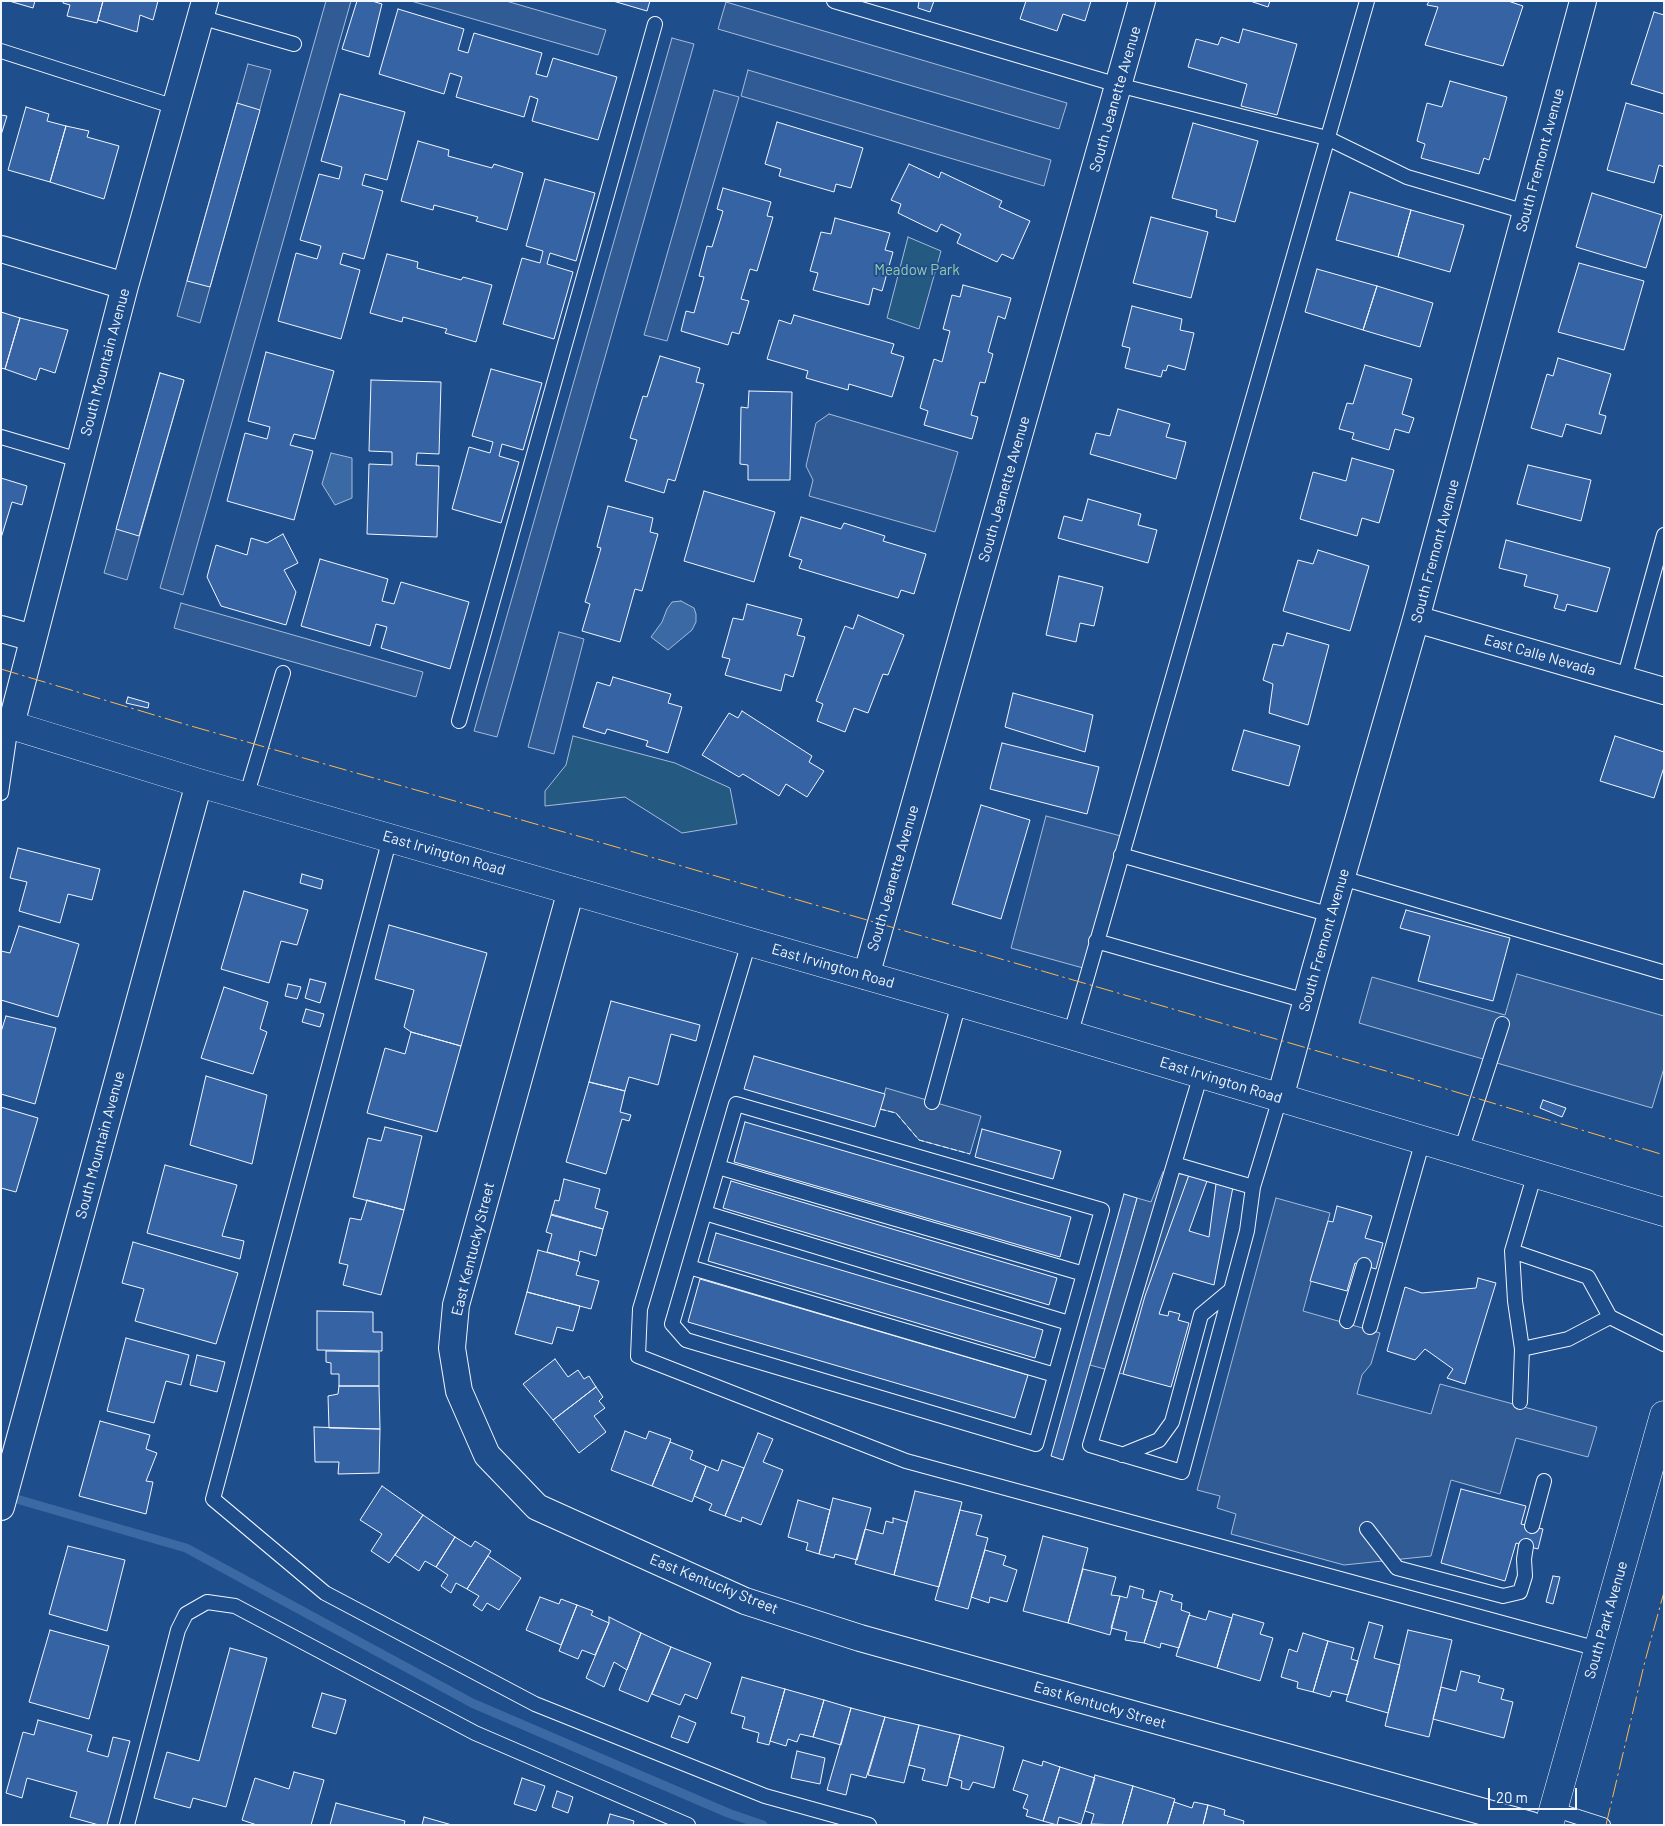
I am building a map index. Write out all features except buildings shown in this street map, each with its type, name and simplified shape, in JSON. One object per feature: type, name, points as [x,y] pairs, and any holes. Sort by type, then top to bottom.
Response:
[{"type":"main road","name":"East Irvington Road","points":[[6,724],[246,797],[866,976],[1664,1212]]},
{"type":"main road","name":"South Park Avenue","points":[[1551,1817],[1664,1415]]},
{"type":"street","name":"South Jeanette Avenue","points":[[866,976],[1142,1]]},
{"type":"street","name":"South Fremont Avenue","points":[[1280,1098],[1416,618],[1583,1]]},
{"type":"street","name":"South Mountain Avenue","points":[[6,724],[33,638],[124,286],[203,9]]},
{"type":"street","points":[[1,248],[124,286]]},
{"type":"street","name":"East Calle Nevada","points":[[1416,618],[1664,691]]},
{"type":"street","points":[[1,630],[33,638]]},
{"type":"street","name":"South Mountain Avenue","points":[[1,1507],[199,783]]},
{"type":"street","name":"East Kentucky Street","points":[[571,890],[456,1306],[452,1348],[459,1391],[487,1455],[537,1507],[745,1601],[860,1638],[1531,1825]]},
{"type":"lane","points":[[834,1],[1118,85],[1327,138],[1407,178],[1526,212]]},
{"type":"lane","points":[[1070,1036],[1367,1]]},
{"type":"lane","points":[[203,9],[294,44]]},
{"type":"lane","points":[[459,721],[655,24]]},
{"type":"lane","points":[[1,51],[175,107]]},
{"type":"lane","points":[[1,438],[79,460]]},
{"type":"lane","points":[[1624,679],[1664,535]]},
{"type":"lane","points":[[246,797],[283,673]]},
{"type":"lane","points":[[1,793],[6,724]]},
{"type":"lane","points":[[390,838],[213,1499],[325,1593],[535,1704],[765,1796],[869,1825]]},
{"type":"lane","points":[[1121,855],[1331,915]]},
{"type":"lane","points":[[1342,878],[1662,972]]},
{"type":"lane","points":[[1096,941],[1306,1001]]},
{"type":"lane","points":[[749,942],[640,1309],[638,1356],[906,1461],[1598,1649]]},
{"type":"lane","points":[[932,1102],[959,1004]]},
{"type":"lane","points":[[1461,1152],[1502,1024]]},
{"type":"lane","points":[[1200,1074],[1090,1445],[1122,1455],[1182,1472],[1247,1231],[1253,1187],[1280,1098]]},
{"type":"lane","points":[[736,1104],[1102,1210],[1036,1444],[686,1340],[672,1324],[705,1213],[736,1104]]},
{"type":"lane","points":[[1370,1327],[1423,1140]]},
{"type":"lane","points":[[1174,1164],[1253,1187]]},
{"type":"lane","points":[[718,1167],[1084,1274]]},
{"type":"lane","points":[[1520,1402],[1522,1349],[1515,1301],[1512,1250],[1535,1173]]},
{"type":"lane","points":[[705,1213],[1069,1324]]},
{"type":"lane","points":[[1512,1250],[1588,1277],[1610,1317],[1664,1344]]},
{"type":"lane","points":[[1347,1321],[1364,1265]]},
{"type":"lane","points":[[689,1267],[1055,1375]]},
{"type":"lane","points":[[1122,1455],[1160,1440],[1172,1422],[1201,1315],[1231,1290]]},
{"type":"lane","points":[[1522,1349],[1568,1339],[1610,1317]]},
{"type":"lane","points":[[1532,1526],[1544,1481]]},
{"type":"lane","points":[[1367,1529],[1397,1568],[1503,1596],[1520,1592],[1525,1576],[1524,1559],[1526,1546]]},
{"type":"lane","points":[[127,1825],[178,1630],[186,1614],[207,1602],[235,1606],[475,1733],[688,1825]]},
{"type":"lane","points":[[1551,1817],[1603,1825]]},
{"type":"green space","name":"Meadow Park","points":[[908,237],[941,251],[919,329],[887,318]]},
{"type":"green space","points":[[573,736],[675,763],[730,788],[737,824],[682,833],[625,797],[545,806],[545,791],[566,765]]},
{"type":"shaded area","points":[[326,1],[351,1],[183,595],[160,588]]},
{"type":"shaded area","points":[[411,1],[506,1],[606,30],[598,55]]},
{"type":"shaded area","points":[[726,2],[1067,103],[1059,129],[718,29]]},
{"type":"shaded area","points":[[672,38],[694,44],[497,737],[474,731]]},
{"type":"shaded area","points":[[248,64],[271,70],[200,323],[177,316]]},
{"type":"shaded area","points":[[748,70],[1051,160],[1044,186],[741,96]]},
{"type":"shaded area","points":[[714,90],[739,97],[667,341],[644,335]]},
{"type":"shaded area","points":[[160,373],[184,380],[127,580],[104,573]]},
{"type":"shaded area","points":[[829,414],[958,452],[935,532],[809,496],[813,480],[806,466],[816,423]]},
{"type":"shaded area","points":[[331,453],[352,458],[352,498],[335,505],[322,484]]},
{"type":"shaded area","points":[[681,601],[694,608],[696,622],[692,630],[668,650],[651,637],[662,622],[672,602]]},
{"type":"shaded area","points":[[181,603],[423,672],[416,697],[174,628]]},
{"type":"shaded area","points":[[559,632],[584,639],[554,754],[528,747]]},
{"type":"shaded area","points":[[1046,816],[1121,836],[1083,968],[1011,948]]},
{"type":"shaded area","points":[[1517,974],[1664,1016],[1664,1068],[1652,1108],[1359,1023],[1372,977],[1505,1015]]},
{"type":"shaded area","points":[[886,1088],[981,1116],[970,1154],[919,1140],[896,1113],[880,1109]]},
{"type":"shaded area","points":[[1163,1172],[1189,1175],[1123,1374],[1090,1365],[1137,1198],[1151,1202]]},
{"type":"shaded area","points":[[1276,1198],[1330,1213],[1303,1311],[1380,1333],[1371,1364],[1362,1375],[1357,1394],[1431,1414],[1440,1384],[1597,1427],[1588,1457],[1516,1438],[1500,1494],[1451,1480],[1431,1556],[1344,1565],[1231,1534],[1236,1514],[1217,1508],[1220,1496],[1197,1490]]},
{"type":"waterway","points":[[6,1496],[186,1548],[472,1703],[728,1813],[763,1825]]},
{"type":"fence","points":[[880,1109],[896,1113],[919,1140],[970,1154]]},
{"type":"power","points":[[1,669],[191,726],[599,842],[1410,1078],[1664,1155]]},
{"type":"power","points":[[1606,1825],[1645,1661],[1664,1592]]}]
